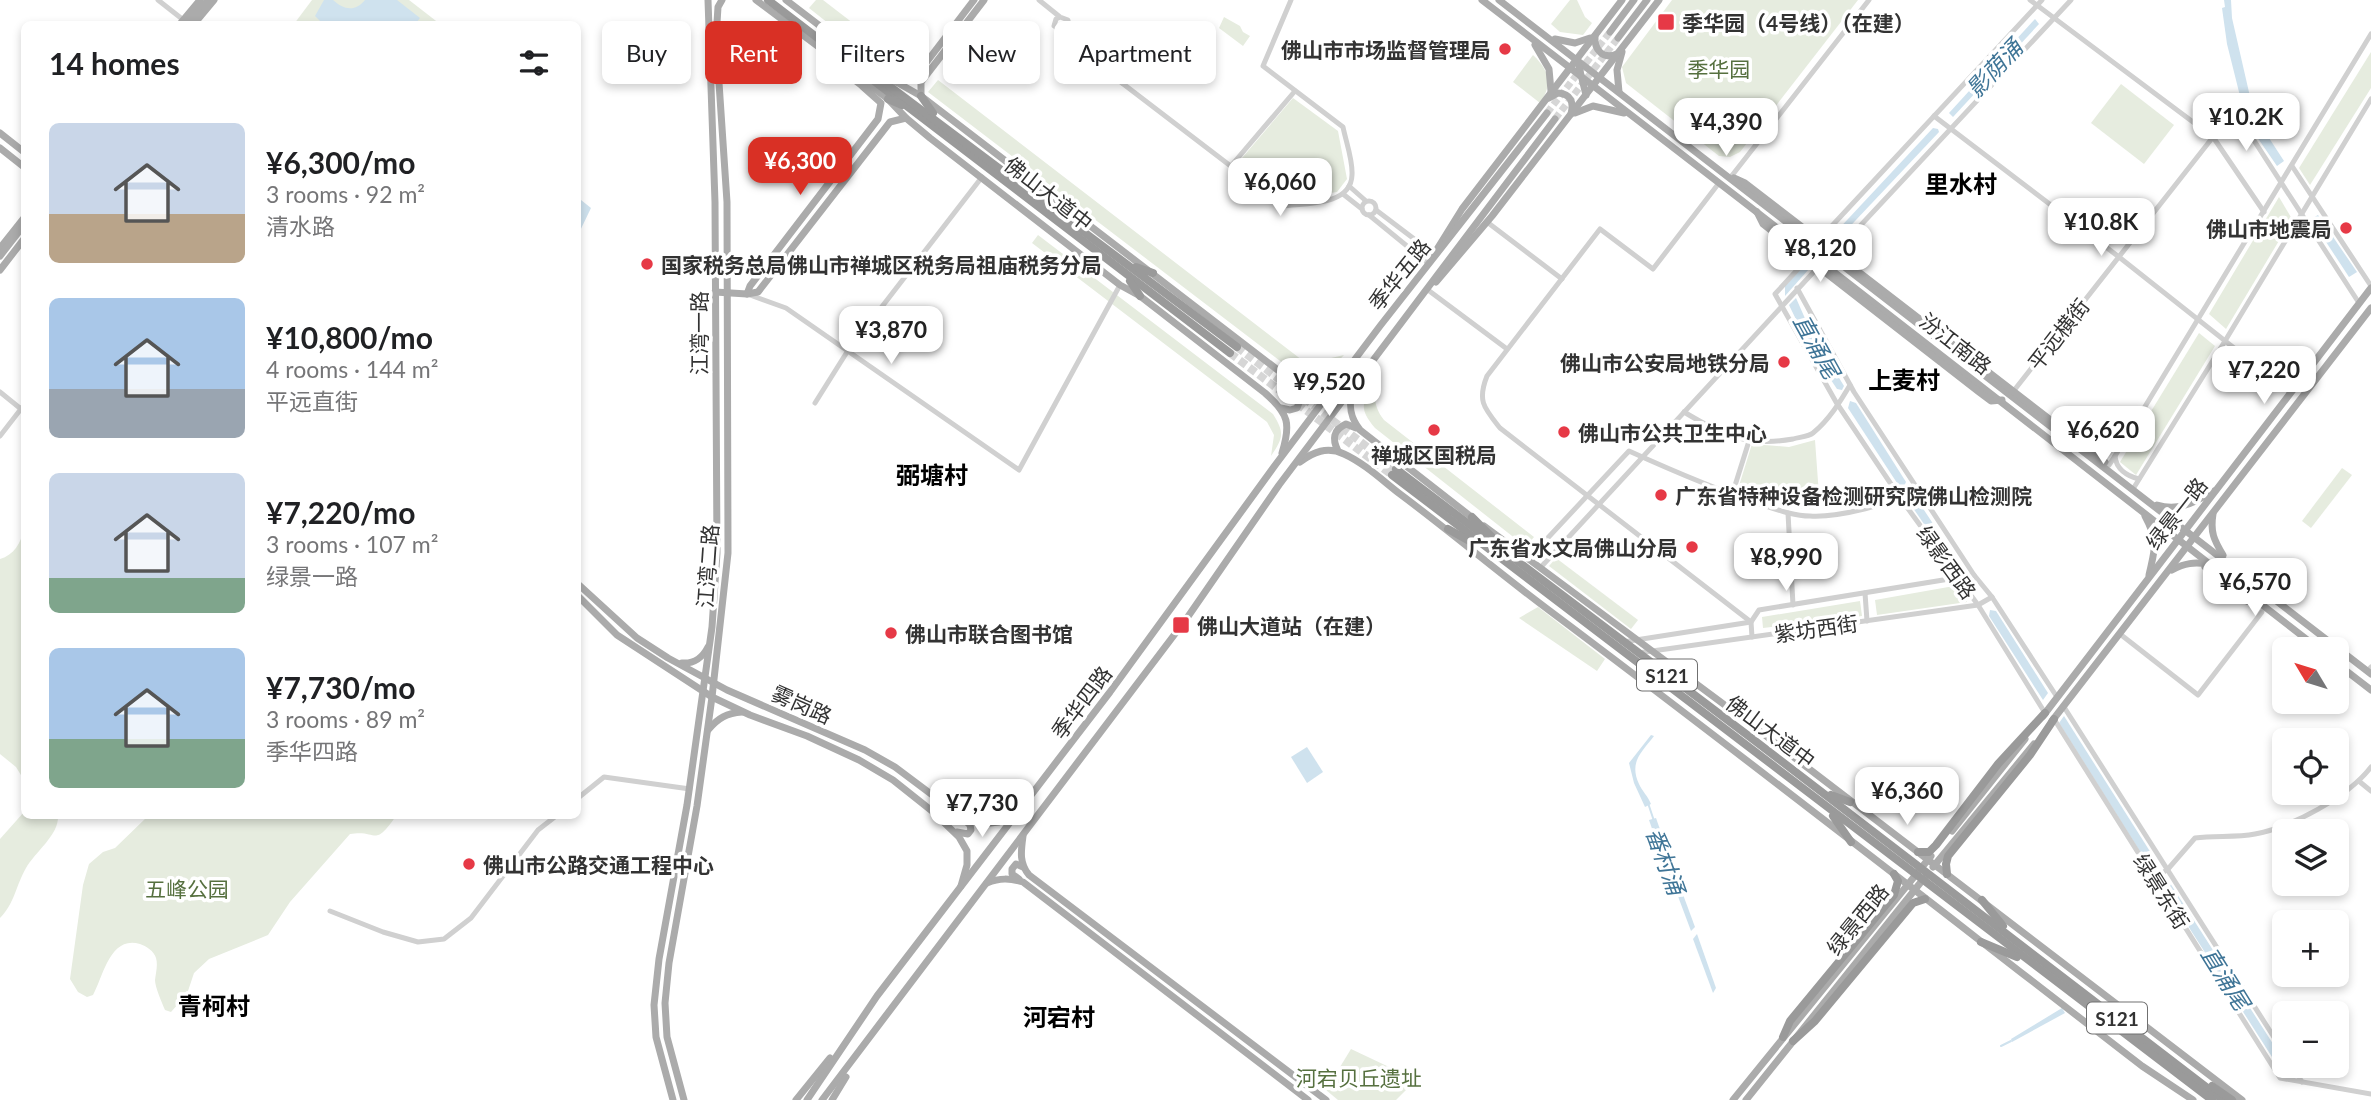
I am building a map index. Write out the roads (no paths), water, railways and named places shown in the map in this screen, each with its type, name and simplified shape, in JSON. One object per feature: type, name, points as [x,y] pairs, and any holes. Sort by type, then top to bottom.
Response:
[{"type":"highway","points":[[768,0],[816,35]]},
{"type":"highway","points":[[777,0],[816,32]]},
{"type":"highway","name":"佛山大道中","points":[[880,84],[1234,350]]},
{"type":"highway","name":"佛山大道中","points":[[885,84],[939,121],[1127,269]]},
{"type":"highway","points":[[920,96],[939,121]]},
{"type":"highway","points":[[888,99],[914,111]]},
{"type":"highway","points":[[1127,269],[1153,273]]},
{"type":"highway","points":[[1127,269],[1140,296]]},
{"type":"highway","name":"佛山大道中","points":[[1394,472],[2029,962],[2188,1078],[2223,1100]]},
{"type":"highway","points":[[1472,517],[1509,561]]},
{"type":"highway","points":[[1448,529],[1509,561]]},
{"type":"highway","name":"佛山大道中","points":[[1509,561],[1638,653],[2011,936],[2212,1100]]},
{"type":"highway","points":[[1918,852],[1929,852],[1936,845],[1998,764],[2045,713]]},
{"type":"highway","points":[[1947,874],[1948,856],[2030,755],[2054,719]]},
{"type":"highway","points":[[1821,792],[1850,802]]},
{"type":"highway","points":[[1828,808],[1851,842]]},
{"type":"highway","points":[[1788,1039],[1790,1021],[1894,895],[1898,881],[1894,874]]},
{"type":"highway","points":[[1788,1039],[1815,1021],[1913,903],[1926,899]]},
{"type":"highway","points":[[1982,900],[2011,936]]},
{"type":"highway","points":[[1981,942],[2029,962]]},
{"type":"highway","points":[[2188,1078],[2202,1100]]},
{"type":"highway","points":[[2188,1078],[2206,1081],[2232,1100]]},
{"type":"main road","points":[[190,21],[200,0]]},
{"type":"main road","points":[[191,21],[208,0]]},
{"type":"main road","points":[[192,21],[216,0]]},
{"type":"main road","points":[[706,0],[711,21]]},
{"type":"main road","points":[[706,0],[707,74],[711,99]]},
{"type":"main road","points":[[715,21],[723,0]]},
{"type":"main road","points":[[720,106],[720,8],[723,0]]},
{"type":"main road","points":[[754,0],[816,39]]},
{"type":"main road","points":[[747,294],[750,286],[881,112],[881,103],[863,87],[754,0]]},
{"type":"main road","points":[[786,0],[816,28]]},
{"type":"main road","points":[[792,0],[820,21]]},
{"type":"main road","points":[[929,64],[972,0]]},
{"type":"main road","points":[[929,68],[963,32],[987,0]]},
{"type":"main road","points":[[1499,0],[1600,77]]},
{"type":"main road","points":[[1506,0],[1530,22]]},
{"type":"main road","points":[[1429,264],[1462,209],[1622,0]]},
{"type":"main road","points":[[1610,32],[1634,0]]},
{"type":"main road","points":[[1618,38],[1647,0]]},
{"type":"main road","points":[[1415,303],[1487,222],[1660,0]]},
{"type":"main road","name":"汾江南路","points":[[1482,1],[1756,211],[1981,389],[2002,400],[2205,564],[2303,637]]},
{"type":"main road","points":[[1548,36],[1575,43],[1595,35]]},
{"type":"main road","points":[[1595,35],[1595,46],[1602,55],[1610,57],[1621,50]]},
{"type":"main road","points":[[1531,38],[1549,69],[1551,93]]},
{"type":"main road","points":[[1585,47],[1593,86]]},
{"type":"main road","points":[[1619,92],[1617,70],[1621,50]]},
{"type":"main road","points":[[1577,59],[1586,95]]},
{"type":"main road","name":"汾江南路","points":[[1600,77],[1830,256],[2136,484],[2151,503],[2226,562]]},
{"type":"main road","name":"江湾一路","points":[[711,84],[718,552]]},
{"type":"main road","name":"江湾二路","points":[[684,1100],[667,1037],[665,1003],[669,963],[708,731],[728,554],[727,202],[718,84]]},
{"type":"main road","points":[[872,84],[906,118],[1120,285],[1140,296],[1265,393],[1280,407],[1287,421],[1288,429],[1280,459]]},
{"type":"main road","points":[[900,84],[920,96],[1301,386],[1318,385],[1350,367]]},
{"type":"main road","points":[[920,96],[921,84]]},
{"type":"main road","points":[[863,87],[879,92]]},
{"type":"main road","points":[[1545,101],[1556,94],[1564,94],[1573,103],[1571,115]]},
{"type":"main road","points":[[1571,115],[1593,106],[1631,115]]},
{"type":"main road","name":"季华五路","points":[[1280,459],[1547,113]]},
{"type":"main road","points":[[715,292],[758,292],[890,122],[906,118]]},
{"type":"main road","name":"季华五路","points":[[1293,466],[1555,119]]},
{"type":"main road","points":[[0,133],[21,150]]},
{"type":"main road","points":[[0,148],[21,165]]},
{"type":"main road","points":[[848,158],[857,165]]},
{"type":"main road","points":[[820,194],[828,201]]},
{"type":"main road","points":[[0,248],[21,222]]},
{"type":"main road","points":[[0,256],[21,229]]},
{"type":"main road","points":[[788,237],[796,243]]},
{"type":"main road","points":[[0,267],[21,241]]},
{"type":"main road","name":"绿景一路","points":[[2013,762],[2057,697],[2371,287]]},
{"type":"main road","name":"绿景一路","points":[[2013,762],[2064,707],[2371,308]]},
{"type":"main road","points":[[1356,384],[1350,404],[1354,422],[1360,430]]},
{"type":"main road","points":[[1280,407],[1290,410],[1297,408],[1302,395],[1301,386]]},
{"type":"main road","points":[[2012,393],[2136,484],[2164,508]]},
{"type":"main road","points":[[1338,451],[1334,439],[1337,429],[1346,424],[1360,430]]},
{"type":"main road","name":"佛山大道中","points":[[1360,430],[2242,1100]]},
{"type":"main road","points":[[1293,466],[1318,451],[1338,451],[1357,462],[1448,529],[1489,565],[2142,1066],[2193,1100]]},
{"type":"main road","name":"季华四路","points":[[807,1100],[847,1039],[1022,810],[1280,459]]},
{"type":"main road","name":"季华四路","points":[[822,1100],[1187,618],[1293,466]]},
{"type":"main road","points":[[2151,503],[2172,509],[2191,504],[2217,489]]},
{"type":"main road","points":[[2143,513],[2154,533],[2155,544],[2149,577]]},
{"type":"main road","points":[[2213,513],[2210,529],[2226,562],[2371,669]]},
{"type":"main road","name":"江湾二路","points":[[673,1100],[656,1037],[653,1005],[690,789],[710,643],[718,552]]},
{"type":"main road","points":[[2222,554],[2305,620]]},
{"type":"main road","points":[[2168,571],[2183,564],[2205,564],[2210,573],[2295,637]]},
{"type":"main road","name":"雾岗路","points":[[581,587],[637,638],[676,662],[727,690],[865,750],[957,813],[981,824],[999,822],[1022,810]]},
{"type":"main road","name":"雾岗路","points":[[581,599],[617,635],[712,697],[807,736],[859,760],[893,780],[959,837],[967,851],[967,865],[960,890]]},
{"type":"main road","points":[[676,662],[688,664],[698,660],[710,643]]},
{"type":"main road","points":[[2349,676],[2371,692]]},
{"type":"main road","points":[[708,731],[716,720],[730,713],[744,712]]},
{"type":"main road","name":"绿景西路","points":[[1746,1100],[1806,1009],[2013,762]]},
{"type":"main road","name":"绿景西路","points":[[1732,1100],[1811,1016],[2013,762]]},
{"type":"main road","points":[[951,828],[962,834],[968,834],[971,830],[970,825],[957,813]]},
{"type":"main road","points":[[1023,835],[1023,867]]},
{"type":"main road","points":[[1308,1100],[1012,874],[1012,869],[1016,864],[1023,867],[1038,882],[1326,1100]]},
{"type":"main road","points":[[987,884],[1011,878],[1023,882]]},
{"type":"main road","points":[[796,1100],[847,1039]]},
{"type":"main road","points":[[832,1100],[862,1049]]},
{"type":"street","points":[[158,0],[185,21]]},
{"type":"street","points":[[1039,0],[1068,21]]},
{"type":"street","points":[[1123,84],[1283,206],[1335,199],[1349,186],[1352,176],[1343,127],[1262,66],[1291,0]]},
{"type":"street","points":[[1730,178],[1869,0]]},
{"type":"street","points":[[2030,0],[2213,137],[2264,212]]},
{"type":"street","points":[[1814,243],[1936,117],[2042,0]]},
{"type":"street","points":[[1830,256],[2071,0]]},
{"type":"street","points":[[1056,21],[1060,16]]},
{"type":"street","points":[[2109,465],[2371,34]]},
{"type":"street","points":[[1231,166],[1295,91]]},
{"type":"street","points":[[2115,456],[2119,468],[2136,484],[2371,99]]},
{"type":"street","name":"平远横街","points":[[2012,393],[2213,137],[2238,109],[2244,125],[2281,184]]},
{"type":"street","points":[[1936,117],[2291,393]]},
{"type":"street","points":[[2291,166],[2371,287]]},
{"type":"street","points":[[815,403],[847,352],[982,177]]},
{"type":"street","points":[[1719,183],[1653,269],[1600,229],[1487,376],[1481,392],[1485,410],[1500,428],[1751,622],[1752,637]]},
{"type":"street","points":[[2281,184],[2359,303]]},
{"type":"street","points":[[1349,186],[1366,201],[1375,203],[1376,210],[1434,254]]},
{"type":"street","points":[[1343,194],[1429,264]]},
{"type":"street","points":[[1362,209],[1366,201]]},
{"type":"street","points":[[1369,215],[1376,210]]},
{"type":"street","points":[[1487,222],[1562,279]]},
{"type":"street","points":[[1781,305],[1775,294],[1810,255]]},
{"type":"street","points":[[1541,567],[1821,263]]},
{"type":"street","points":[[747,294],[786,308],[1019,470],[1120,285]]},
{"type":"street","name":"绿影西路","points":[[1797,288],[1850,385],[1973,575],[1992,597],[2057,697]]},
{"type":"street","points":[[1428,290],[1507,349]]},
{"type":"street","name":"绿影西路","points":[[1781,305],[1838,405],[1901,499],[1978,605],[2045,713]]},
{"type":"street","points":[[1685,412],[1718,432],[1749,441],[1781,441],[1811,435],[1838,405],[1850,385]]},
{"type":"street","points":[[0,392],[21,406]]},
{"type":"street","points":[[0,436],[21,410]]},
{"type":"street","points":[[1732,495],[1749,441]]},
{"type":"street","points":[[1529,558],[1629,451],[1732,495],[1788,513],[1822,516],[1901,499],[1919,491]]},
{"type":"street","points":[[1788,513],[1793,605]]},
{"type":"street","name":"紫坊西街","points":[[1623,642],[1751,622],[1759,610],[1973,575]]},
{"type":"street","points":[[1865,593],[1867,621]]},
{"type":"street","name":"紫坊西街","points":[[1638,653],[1978,605],[1992,597]]},
{"type":"street","points":[[2120,634],[2198,695],[2262,612]]},
{"type":"street","name":"绿景东街","points":[[2064,707],[2272,1034]]},
{"type":"street","name":"绿景东街","points":[[2054,719],[2280,1078],[2371,1094]]},
{"type":"street","points":[[2154,879],[2168,869],[2195,838],[2257,834],[2284,825],[2320,808],[2360,782],[2371,767]]},
{"type":"street","points":[[581,795],[604,776],[690,789]]},
{"type":"street","points":[[2360,782],[2371,791]]},
{"type":"street","points":[[330,911],[383,932],[418,942],[444,939],[471,918],[538,830],[552,819]]},
{"type":"street","points":[[2300,1078],[2302,1082]]},
{"type":"water","points":[[324,0],[333,0],[341,6],[353,8],[365,0],[397,0],[420,18],[418,21],[320,21],[315,16]]},
{"type":"water","points":[[2224,0],[2231,0],[2232,18],[2251,101],[2242,104],[2227,44],[2222,8],[2225,7]]},
{"type":"water","name":"影荫涌","points":[[2035,19],[2039,24],[1953,117],[1949,113]]},
{"type":"water","points":[[2253,107],[2258,121],[2284,161],[2277,166],[2248,124],[2244,111]]},
{"type":"water","points":[[1933,128],[1939,132],[1838,239],[1834,240],[1834,234]]},
{"type":"water","points":[[581,200],[591,208],[581,229]]},
{"type":"water","points":[[2318,215],[2357,272],[2349,277],[2311,219]]},
{"type":"water","points":[[1805,265],[1809,269],[1785,296],[1785,286]]},
{"type":"water","name":"直涌尾","points":[[1796,298],[1811,332],[1844,386],[1842,390],[1837,389],[1805,338],[1789,305]]},
{"type":"water","points":[[1850,401],[1856,403],[1906,482],[1904,486],[1899,486],[1848,408]]},
{"type":"water","points":[[1916,502],[1963,568],[1959,572],[1913,508]]},
{"type":"water","points":[[1990,610],[1996,611],[2048,693],[2043,700],[1989,616]]},
{"type":"water","points":[[2064,716],[2158,864],[2156,870],[2151,869],[2059,723]]},
{"type":"water","points":[[1651,735],[1654,736],[1638,758],[1635,770],[1639,784],[1651,804],[1645,807],[1634,783],[1629,763]]},
{"type":"water","points":[[1307,747],[1323,772],[1307,783],[1291,757]]},
{"type":"water","points":[[1656,818],[1676,875],[1670,876],[1667,872],[1649,820]]},
{"type":"water","points":[[1678,881],[1695,927],[1691,931],[1673,883]]},
{"type":"water","name":"直涌尾","points":[[2167,882],[2170,883],[2272,1042],[2272,1057],[2163,887]]},
{"type":"water","points":[[1697,934],[1716,988],[1713,993],[1693,939]]},
{"type":"water","points":[[2062,1008],[2065,1013],[2012,1042],[2011,1039]]},
{"type":"waterway","name":"番村涌","points":[[1648,803],[1654,821]]},
{"type":"waterway","points":[[2001,1046],[2011,1041]]},
{"type":"tunnel","points":[[1547,113],[1610,32]]},
{"type":"tunnel","points":[[1555,119],[1618,38]]},
{"type":"tunnel","points":[[1237,347],[1396,469]]},
{"type":"tunnel","points":[[1230,353],[1392,475]]},
{"type":"place","name":"季华园（4号线）（在建）","points":[[1666,22]]},
{"type":"place","name":"佛山市市场监督管理局","points":[[1505,49]]},
{"type":"place","name":"佛山市地震局","points":[[2346,228]]},
{"type":"place","name":"国家税务总局佛山市禅城区税务局祖庙税务分局","points":[[647,264]]},
{"type":"place","name":"佛山市公安局地铁分局","points":[[1784,362]]},
{"type":"place","name":"禅城区国税局","points":[[1434,430]]},
{"type":"place","name":"佛山市公共卫生中心","points":[[1564,432]]},
{"type":"place","name":"广东省特种设备检测研究院佛山检测院","points":[[1661,495]]},
{"type":"place","name":"广东省水文局佛山分局","points":[[1692,547]]},
{"type":"place","name":"佛山大道站（在建）","points":[[1181,625]]},
{"type":"place","name":"佛山市联合图书馆","points":[[891,633]]},
{"type":"place","name":"佛山市公路交通工程中心","points":[[469,864]]},
{"type":"district","name":"里水村","points":[[1961,183]]},
{"type":"district","name":"上麦村","points":[[1904,379]]},
{"type":"district","name":"弼塘村","points":[[932,474]]},
{"type":"district","name":"青柯村","points":[[214,1005]]},
{"type":"district","name":"河宕村","points":[[1059,1016]]},
{"type":"park label","name":"季华园","points":[[1719,68]]},
{"type":"park label","name":"五峰公园","points":[[187,888]]},
{"type":"park label","name":"河宕贝丘遗址","points":[[1359,1077]]}]
